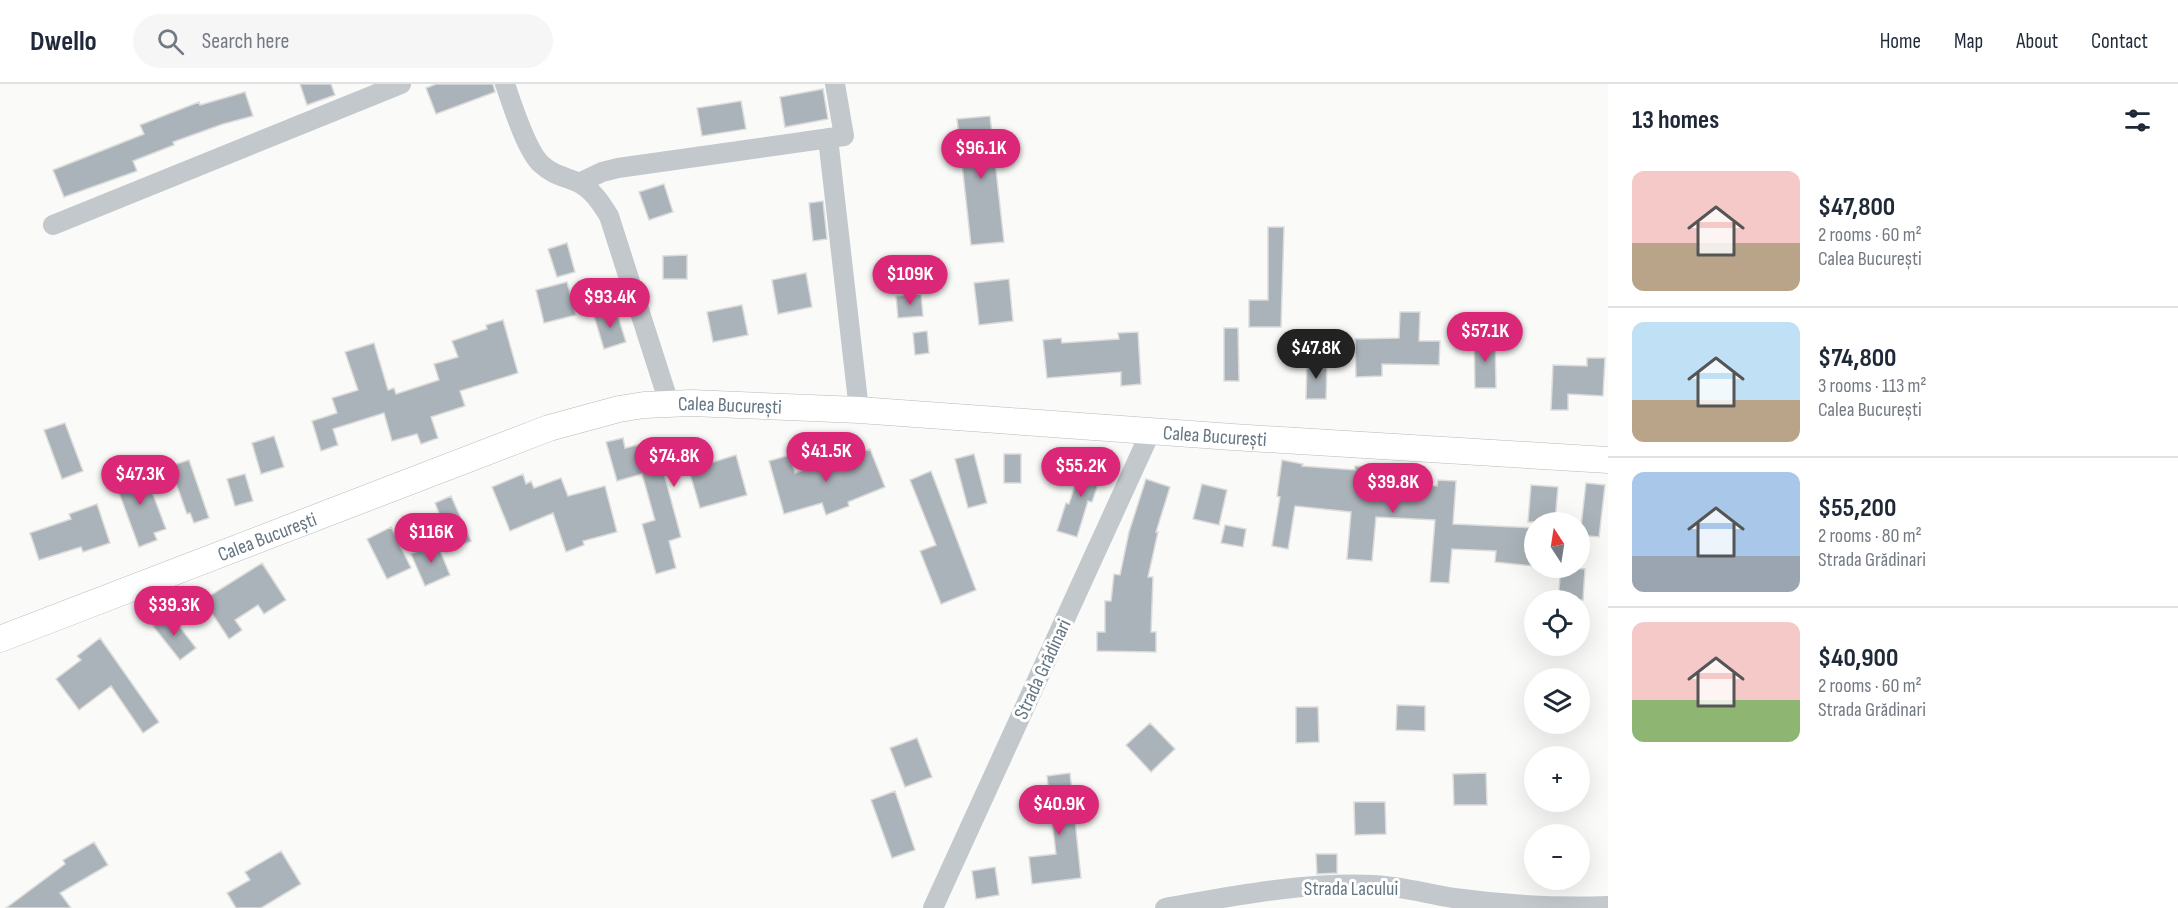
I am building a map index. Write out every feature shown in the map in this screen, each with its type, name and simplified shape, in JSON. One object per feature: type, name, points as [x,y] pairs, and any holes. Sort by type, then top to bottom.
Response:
[{"type":"main road","name":"Calea București","points":[[0,639],[549,428],[619,409],[669,403],[859,410],[1608,460]]},
{"type":"street","points":[[53,225],[401,84]]},
{"type":"street","points":[[505,84],[526,141],[539,162],[558,176],[579,183],[601,202],[609,216],[669,403]]},
{"type":"street","points":[[579,183],[618,168],[844,136],[835,84]]},
{"type":"street","points":[[828,138],[859,410]]},
{"type":"street","name":"Strada Grădinari","points":[[933,908],[1151,431]]},
{"type":"street","name":"Strada Lacului","points":[[1165,908],[1311,886],[1373,885],[1424,900],[1454,898],[1574,907],[1608,906]]},
{"type":"building","points":[[300,84],[331,84],[335,95],[307,105]]},
{"type":"building","points":[[436,84],[493,84],[495,92],[436,114],[426,88]]},
{"type":"building","points":[[823,89],[828,119],[785,127],[780,97]]},
{"type":"building","points":[[245,92],[253,116],[173,142],[174,145],[133,161],[137,171],[64,197],[53,170],[144,134],[140,125],[199,102],[200,105]]},
{"type":"building","points":[[741,101],[746,129],[702,136],[697,108]]},
{"type":"building","points":[[990,116],[1004,242],[971,245],[957,119]]},
{"type":"building","points":[[664,184],[673,212],[649,220],[639,192]]},
{"type":"building","points":[[823,201],[827,239],[813,241],[809,203]]},
{"type":"building","points":[[1268,227],[1284,227],[1281,327],[1249,327],[1249,300],[1268,300]]},
{"type":"building","points":[[567,243],[575,272],[557,277],[548,249]]},
{"type":"building","points":[[687,255],[687,279],[663,279],[663,256]]},
{"type":"building","points":[[806,273],[812,307],[778,314],[772,280]]},
{"type":"building","points":[[1009,279],[1013,321],[979,325],[974,283]]},
{"type":"building","points":[[567,282],[576,315],[544,323],[536,290]]},
{"type":"building","points":[[921,294],[923,316],[898,318],[896,296]]},
{"type":"building","points":[[742,305],[748,335],[713,342],[707,312]]},
{"type":"building","points":[[616,310],[626,342],[604,349],[594,316]]},
{"type":"building","points":[[1400,312],[1420,312],[1419,341],[1440,341],[1439,365],[1382,364],[1382,376],[1356,377],[1355,339],[1399,338]]},
{"type":"building","points":[[503,320],[518,373],[460,391],[465,406],[431,417],[438,438],[421,444],[417,434],[392,441],[384,413],[333,429],[338,445],[321,451],[312,421],[337,413],[332,398],[358,390],[345,352],[374,343],[388,390],[394,388],[396,394],[439,380],[434,364],[458,357],[452,341],[487,329],[486,325]]},
{"type":"building","points":[[1224,328],[1238,328],[1239,381],[1224,381]]},
{"type":"building","points":[[927,331],[929,353],[915,355],[913,333]]},
{"type":"building","points":[[1138,332],[1141,384],[1121,386],[1121,372],[1047,378],[1043,340],[1061,338],[1062,343],[1119,339],[1118,333]]},
{"type":"building","points":[[1474,338],[1495,338],[1496,388],[1475,388]]},
{"type":"building","points":[[1587,358],[1605,358],[1603,396],[1568,394],[1568,410],[1551,410],[1553,365],[1587,366]]},
{"type":"building","points":[[1307,362],[1327,362],[1326,399],[1306,399]]},
{"type":"building","points":[[65,423],[83,471],[62,479],[44,430]]},
{"type":"building","points":[[274,436],[284,467],[261,474],[252,443]]},
{"type":"building","points":[[623,438],[625,448],[653,441],[658,457],[701,443],[707,464],[736,455],[747,495],[700,508],[688,467],[664,474],[681,537],[669,541],[676,568],[656,574],[642,524],[655,520],[642,474],[617,481],[606,442]]},
{"type":"building","points":[[870,449],[885,487],[848,502],[849,506],[826,515],[822,503],[784,514],[769,461],[790,455],[795,473],[832,460],[833,464]]},
{"type":"building","points":[[974,454],[987,503],[968,508],[955,459]]},
{"type":"building","points":[[1004,454],[1021,454],[1021,483],[1004,483]]},
{"type":"building","points":[[189,460],[209,518],[194,523],[190,513],[187,514],[170,466]]},
{"type":"building","points":[[1083,460],[1104,466],[1092,502],[1088,501],[1077,537],[1057,531],[1066,503],[1069,504]]},
{"type":"building","points":[[1282,460],[1303,464],[1302,466],[1355,470],[1355,466],[1380,468],[1379,483],[1437,486],[1438,480],[1456,481],[1453,524],[1524,528],[1524,565],[1495,562],[1496,551],[1452,549],[1449,583],[1430,582],[1435,520],[1376,517],[1372,561],[1347,559],[1351,512],[1295,506],[1288,549],[1272,546],[1280,497],[1277,496]]},
{"type":"building","points":[[143,468],[166,529],[154,533],[157,540],[139,547],[114,479]]},
{"type":"building","points":[[931,471],[976,590],[941,604],[920,551],[936,545],[910,480]]},
{"type":"building","points":[[245,474],[253,501],[235,506],[227,479]]},
{"type":"building","points":[[523,474],[526,484],[531,481],[534,488],[561,478],[568,496],[605,486],[617,532],[583,541],[584,545],[566,552],[553,513],[510,531],[492,487]]},
{"type":"building","points":[[1146,479],[1170,487],[1156,532],[1158,532],[1148,577],[1153,577],[1151,632],[1156,632],[1156,652],[1097,651],[1097,632],[1105,632],[1105,601],[1111,601],[1114,574],[1120,575],[1129,532]]},
{"type":"building","points":[[1586,483],[1605,485],[1599,537],[1590,536],[1590,512],[1583,512]]},
{"type":"building","points":[[1202,484],[1227,490],[1219,525],[1193,519]]},
{"type":"building","points":[[1531,485],[1558,487],[1556,512],[1529,512]]},
{"type":"building","points":[[451,496],[471,541],[446,552],[430,516],[439,513],[435,503]]},
{"type":"building","points":[[97,504],[110,543],[83,552],[81,547],[39,560],[30,533],[71,519],[69,514]]},
{"type":"building","points":[[1225,525],[1246,529],[1243,547],[1221,543]]},
{"type":"building","points":[[391,527],[411,568],[387,579],[367,539]]},
{"type":"building","points":[[437,543],[450,575],[425,586],[411,554]]},
{"type":"building","points":[[262,563],[286,600],[264,614],[258,605],[235,620],[242,630],[229,639],[203,600]]},
{"type":"building","points":[[1560,578],[1584,578],[1584,590],[1559,590]]},
{"type":"building","points":[[169,613],[196,648],[180,660],[153,626]]},
{"type":"building","points":[[100,638],[159,722],[143,733],[111,686],[79,710],[56,679],[81,660],[77,656]]},
{"type":"building","points":[[1397,705],[1425,706],[1425,731],[1396,730]]},
{"type":"building","points":[[1296,707],[1318,707],[1319,742],[1296,743]]},
{"type":"building","points":[[1150,723],[1175,749],[1151,772],[1126,745]]},
{"type":"building","points":[[917,738],[932,777],[905,787],[890,748]]},
{"type":"building","points":[[1070,773],[1081,878],[1032,884],[1029,857],[1056,854],[1047,776]]},
{"type":"building","points":[[1486,773],[1487,805],[1454,805],[1453,774]]},
{"type":"building","points":[[895,791],[915,850],[892,858],[871,800]]},
{"type":"building","points":[[1354,802],[1385,802],[1386,834],[1355,835]]},
{"type":"building","points":[[94,842],[108,865],[60,893],[71,908],[6,908],[65,864],[63,860]]},
{"type":"building","points":[[281,851],[301,884],[261,908],[236,908],[227,893],[250,880],[245,872]]},
{"type":"building","points":[[1316,854],[1337,854],[1337,873],[1317,874]]},
{"type":"building","points":[[995,867],[999,895],[976,899],[972,871]]}]
